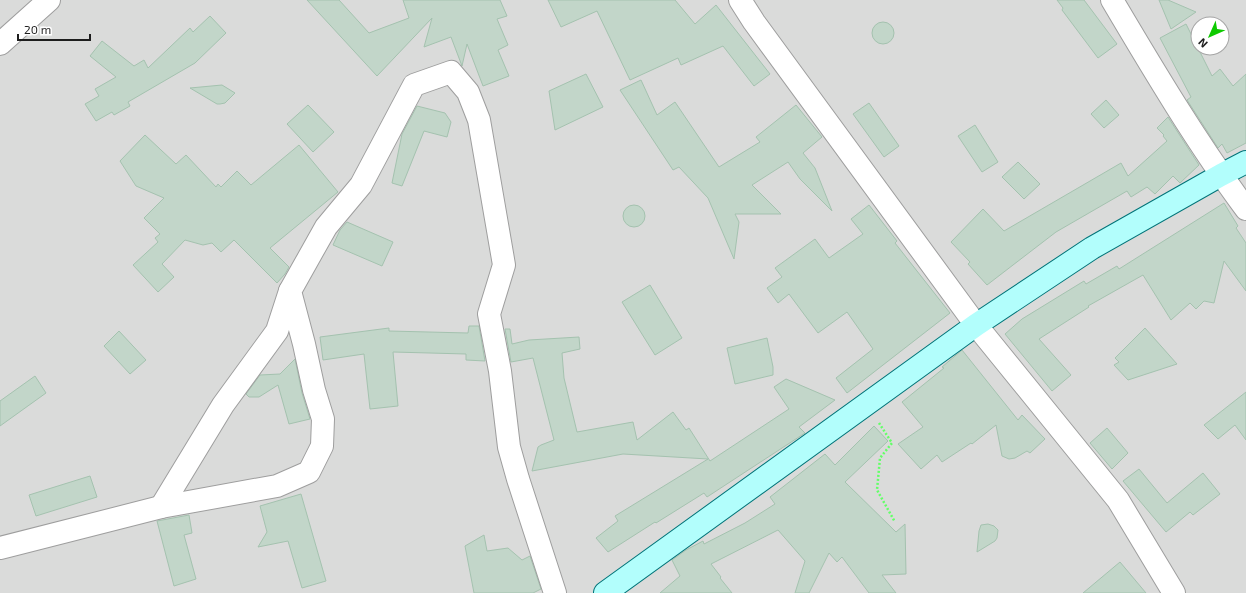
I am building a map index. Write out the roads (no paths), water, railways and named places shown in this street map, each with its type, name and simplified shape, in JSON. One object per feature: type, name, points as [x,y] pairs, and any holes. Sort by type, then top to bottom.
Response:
[{"type":"street","points":[[0,44],[49,0]]},
{"type":"street","points":[[740,0],[754,22],[976,325],[1118,500],[1174,593]]},
{"type":"street","points":[[1112,0],[1139,46],[1221,175],[1246,210]]},
{"type":"street","points":[[161,507],[222,405],[277,331],[290,291],[326,227],[361,185],[414,85],[451,72],[468,92],[479,120],[504,265],[489,314],[500,371],[509,446],[527,508],[555,593]]},
{"type":"street","points":[[605,593],[976,325],[1092,248],[1246,162]]},
{"type":"street","points":[[0,548],[161,507],[277,486],[309,472],[322,446],[323,419],[314,390],[290,291]]}]
